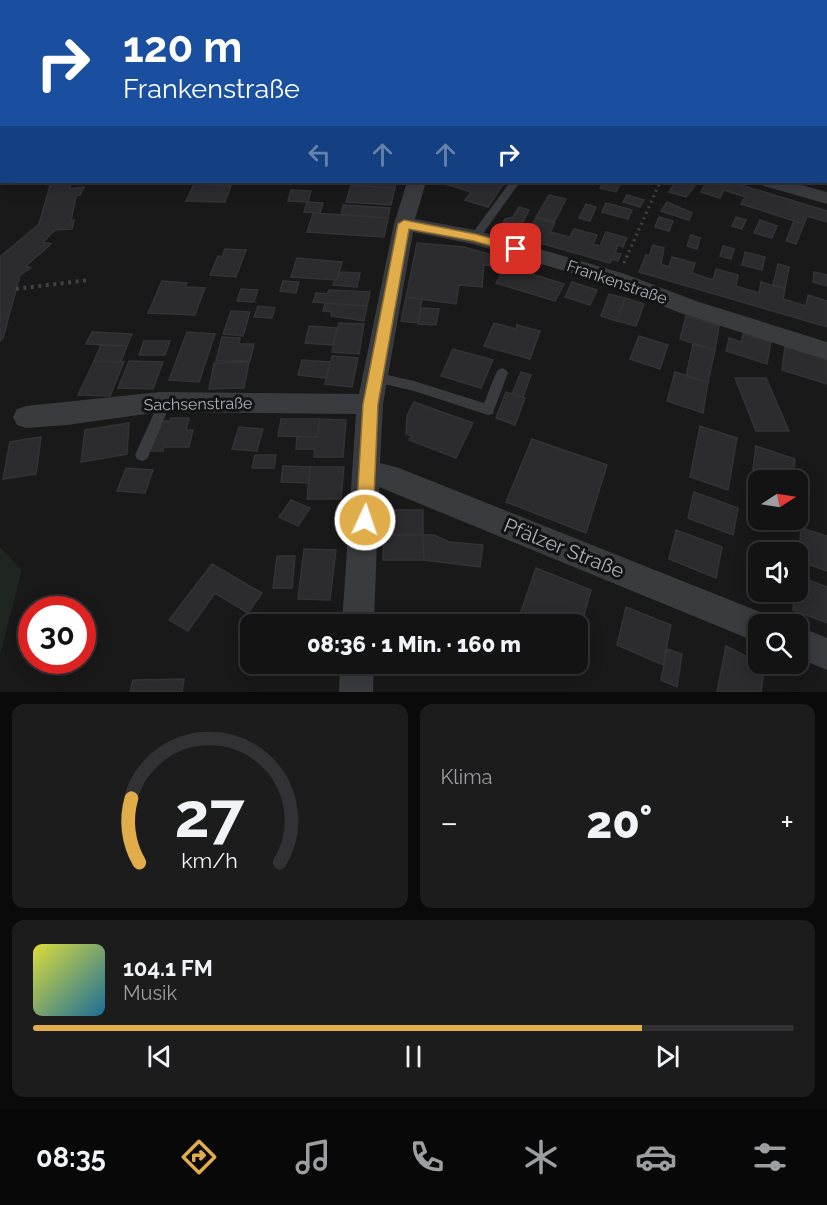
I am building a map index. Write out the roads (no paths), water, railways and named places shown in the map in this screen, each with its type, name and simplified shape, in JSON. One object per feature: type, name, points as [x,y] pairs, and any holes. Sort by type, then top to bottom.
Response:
[{"type":"street","points":[[359,614],[370,404],[404,224],[416,183]]},
{"type":"street","points":[[774,183],[827,198]]},
{"type":"street","name":"Frankenstraße","points":[[404,224],[475,237],[617,279],[687,308],[827,351]]},
{"type":"street","name":"Sachsenstraße","points":[[26,417],[165,402],[370,404]]},
{"type":"street","name":"Pfälzer Straße","points":[[368,473],[389,477],[748,623]]},
{"type":"street","points":[[808,646],[827,654]]},
{"type":"street","points":[[356,692],[357,674]]},
{"type":"lane","points":[[475,237],[514,183]]},
{"type":"lane","points":[[375,377],[414,386],[488,410],[502,373]]},
{"type":"lane","points":[[142,455],[165,402]]}]
